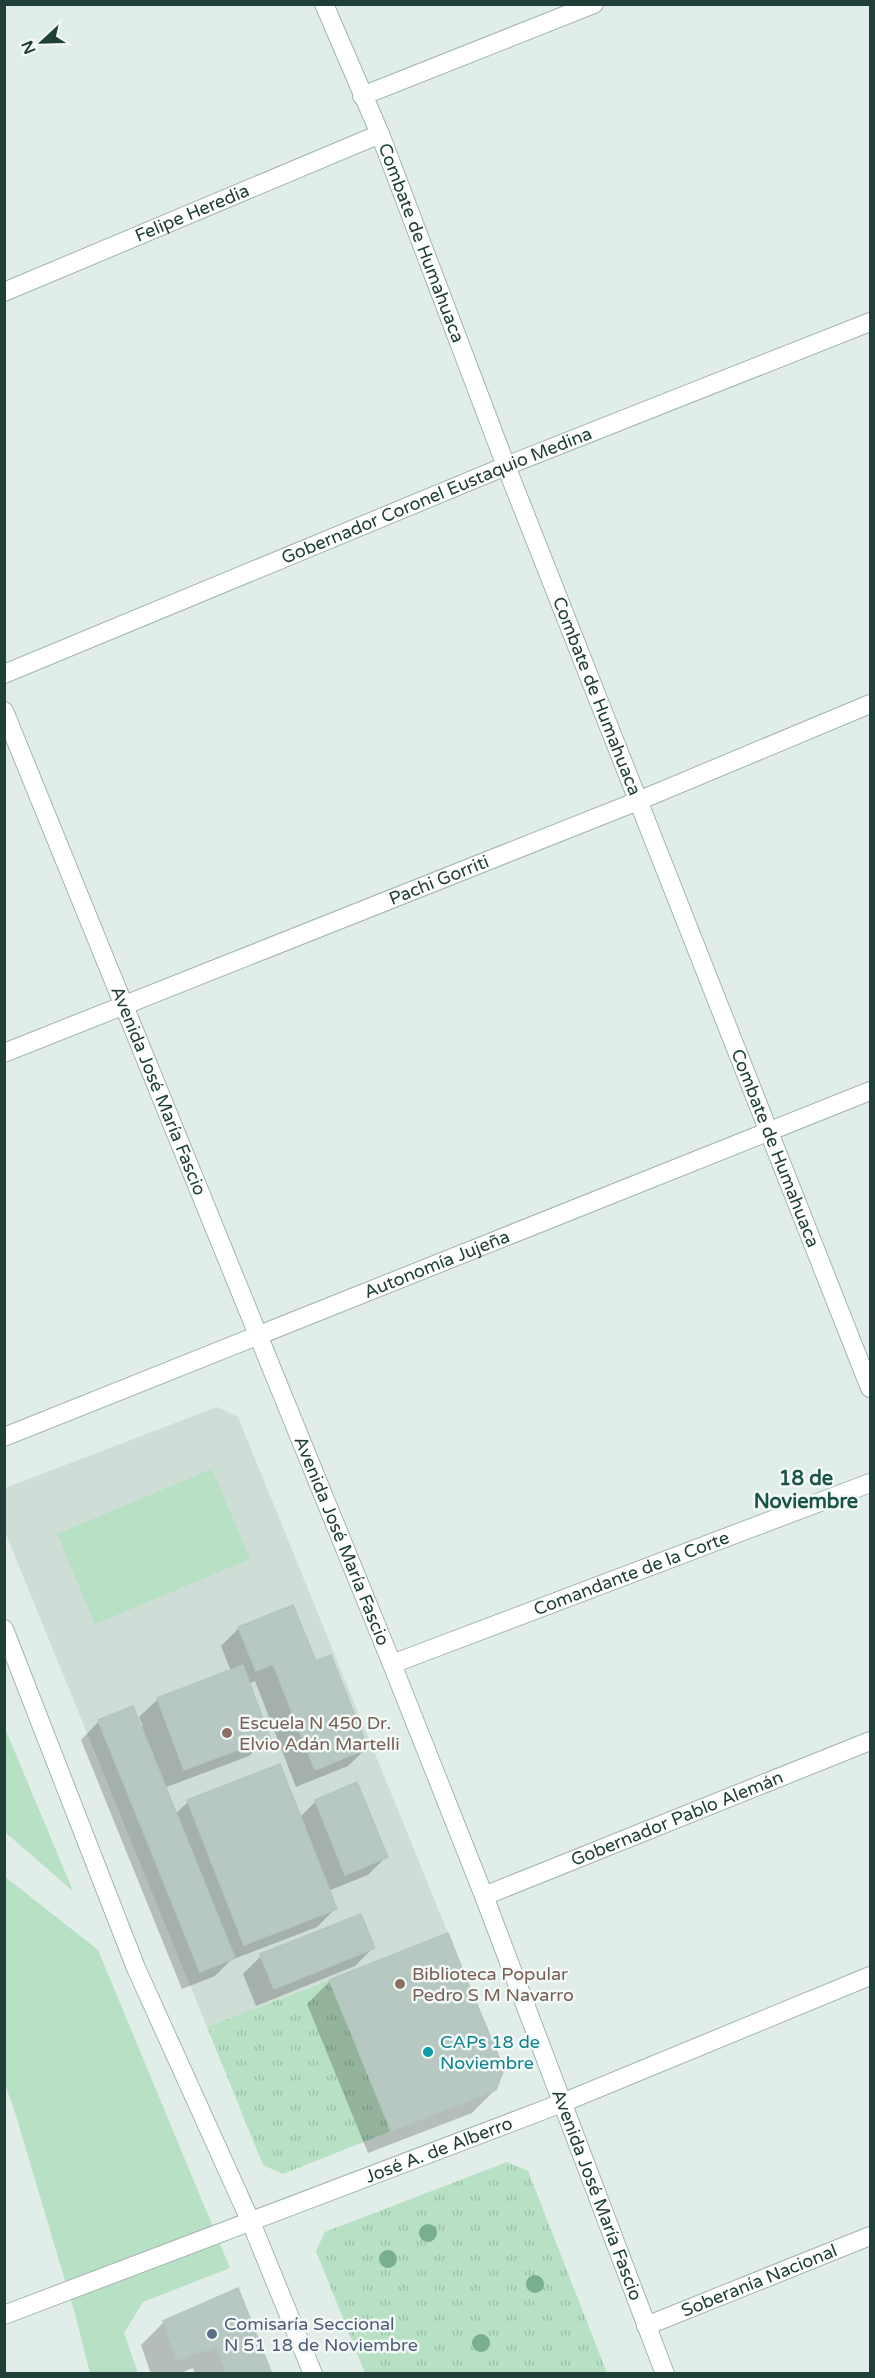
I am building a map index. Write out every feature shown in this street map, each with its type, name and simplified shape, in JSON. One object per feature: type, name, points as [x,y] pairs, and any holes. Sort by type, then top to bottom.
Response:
[{"type":"street","name":"Combate de Humahuaca","points":[[324,4],[380,135],[506,466],[870,1388]]},
{"type":"street","points":[[362,96],[594,4]]},
{"type":"street","name":"Felipe Heredia","points":[[4,292],[380,135]]},
{"type":"street","name":"Gobernador Coronel Eustaquio Medina","points":[[4,674],[506,466],[870,322]]},
{"type":"street","name":"Pachi Gorriti","points":[[4,1053],[638,801],[870,704]]},
{"type":"street","name":"Avenida José María Fascio","points":[[4,711],[392,1664],[665,2373]]},
{"type":"street","name":"Autonomía Jujeña","points":[[4,1437],[870,1091]]},
{"type":"street","name":"Comandante de la Corte","points":[[392,1664],[870,1483]]},
{"type":"street","points":[[4,1629],[136,1968],[250,2220],[313,2373]]},
{"type":"street","name":"Gobernador Pablo Alemán","points":[[483,1896],[870,1741]]},
{"type":"street","name":"José A. de Alberro","points":[[4,2315],[562,2103],[870,1976]]},
{"type":"street","name":"Soberanía Nacional","points":[[645,2326],[870,2236]]},
{"type":"shaded area","name":"Escuela N 450 Dr. Elvio Adán Martelli","points":[[217,1407],[238,1417],[448,1933],[207,2027],[5,1532],[5,1488]]},
{"type":"green space","points":[[212,1469],[250,1559],[95,1624],[57,1534]]},
{"type":"green space","points":[[4,1726],[73,1891],[5,1832]]},
{"type":"green space","points":[[4,1876],[98,1950],[230,2268],[143,2302],[124,2333],[138,2373],[90,2373],[75,2314],[5,2085]]},
{"type":"green space","points":[[329,1980],[391,2131],[283,2174],[263,2165],[207,2027]]},
{"type":"green space","points":[[507,2162],[528,2171],[607,2373],[365,2373],[316,2251],[325,2232]]},
{"type":"building","points":[[293,1605],[316,1661],[331,1655],[368,1748],[315,1770],[273,1664],[256,1671],[238,1627]]},
{"type":"building","points":[[243,1665],[270,1738],[184,1770],[157,1698]]},
{"type":"building","points":[[133,1706],[235,1958],[200,1972],[98,1720]]},
{"type":"building","points":[[280,1764],[337,1909],[244,1945],[187,1800]]},
{"type":"building","points":[[357,1782],[388,1857],[345,1875],[315,1800]]},
{"type":"building","points":[[361,1914],[375,1948],[274,1989],[260,1954]]},
{"type":"building","name":"Biblioteca Popular Pedro S M Navarro","points":[[448,1933],[470,1988],[352,2035],[329,1980]]},
{"type":"building","name":"CAPs 18 de Noviembre","points":[[470,1988],[504,2069],[496,2090],[391,2131],[352,2035]]},
{"type":"building","name":"Comisaría Seccional N 51 18 de Noviembre","points":[[238,2288],[272,2374],[227,2374],[216,2347],[177,2360],[163,2321]]},
{"type":"place","name":"Escuela N 450 Dr. Elvio Adán Martelli","points":[[227,1733]]},
{"type":"place","name":"Biblioteca Popular Pedro S M Navarro","points":[[400,1984]]},
{"type":"place","name":"CAPs 18 de Noviembre","points":[[428,2052]]},
{"type":"place","name":"Comisaría Seccional N 51 18 de Noviembre","points":[[212,2334]]},
{"type":"district","name":"18 de Noviembre","points":[[806,1490]]}]
